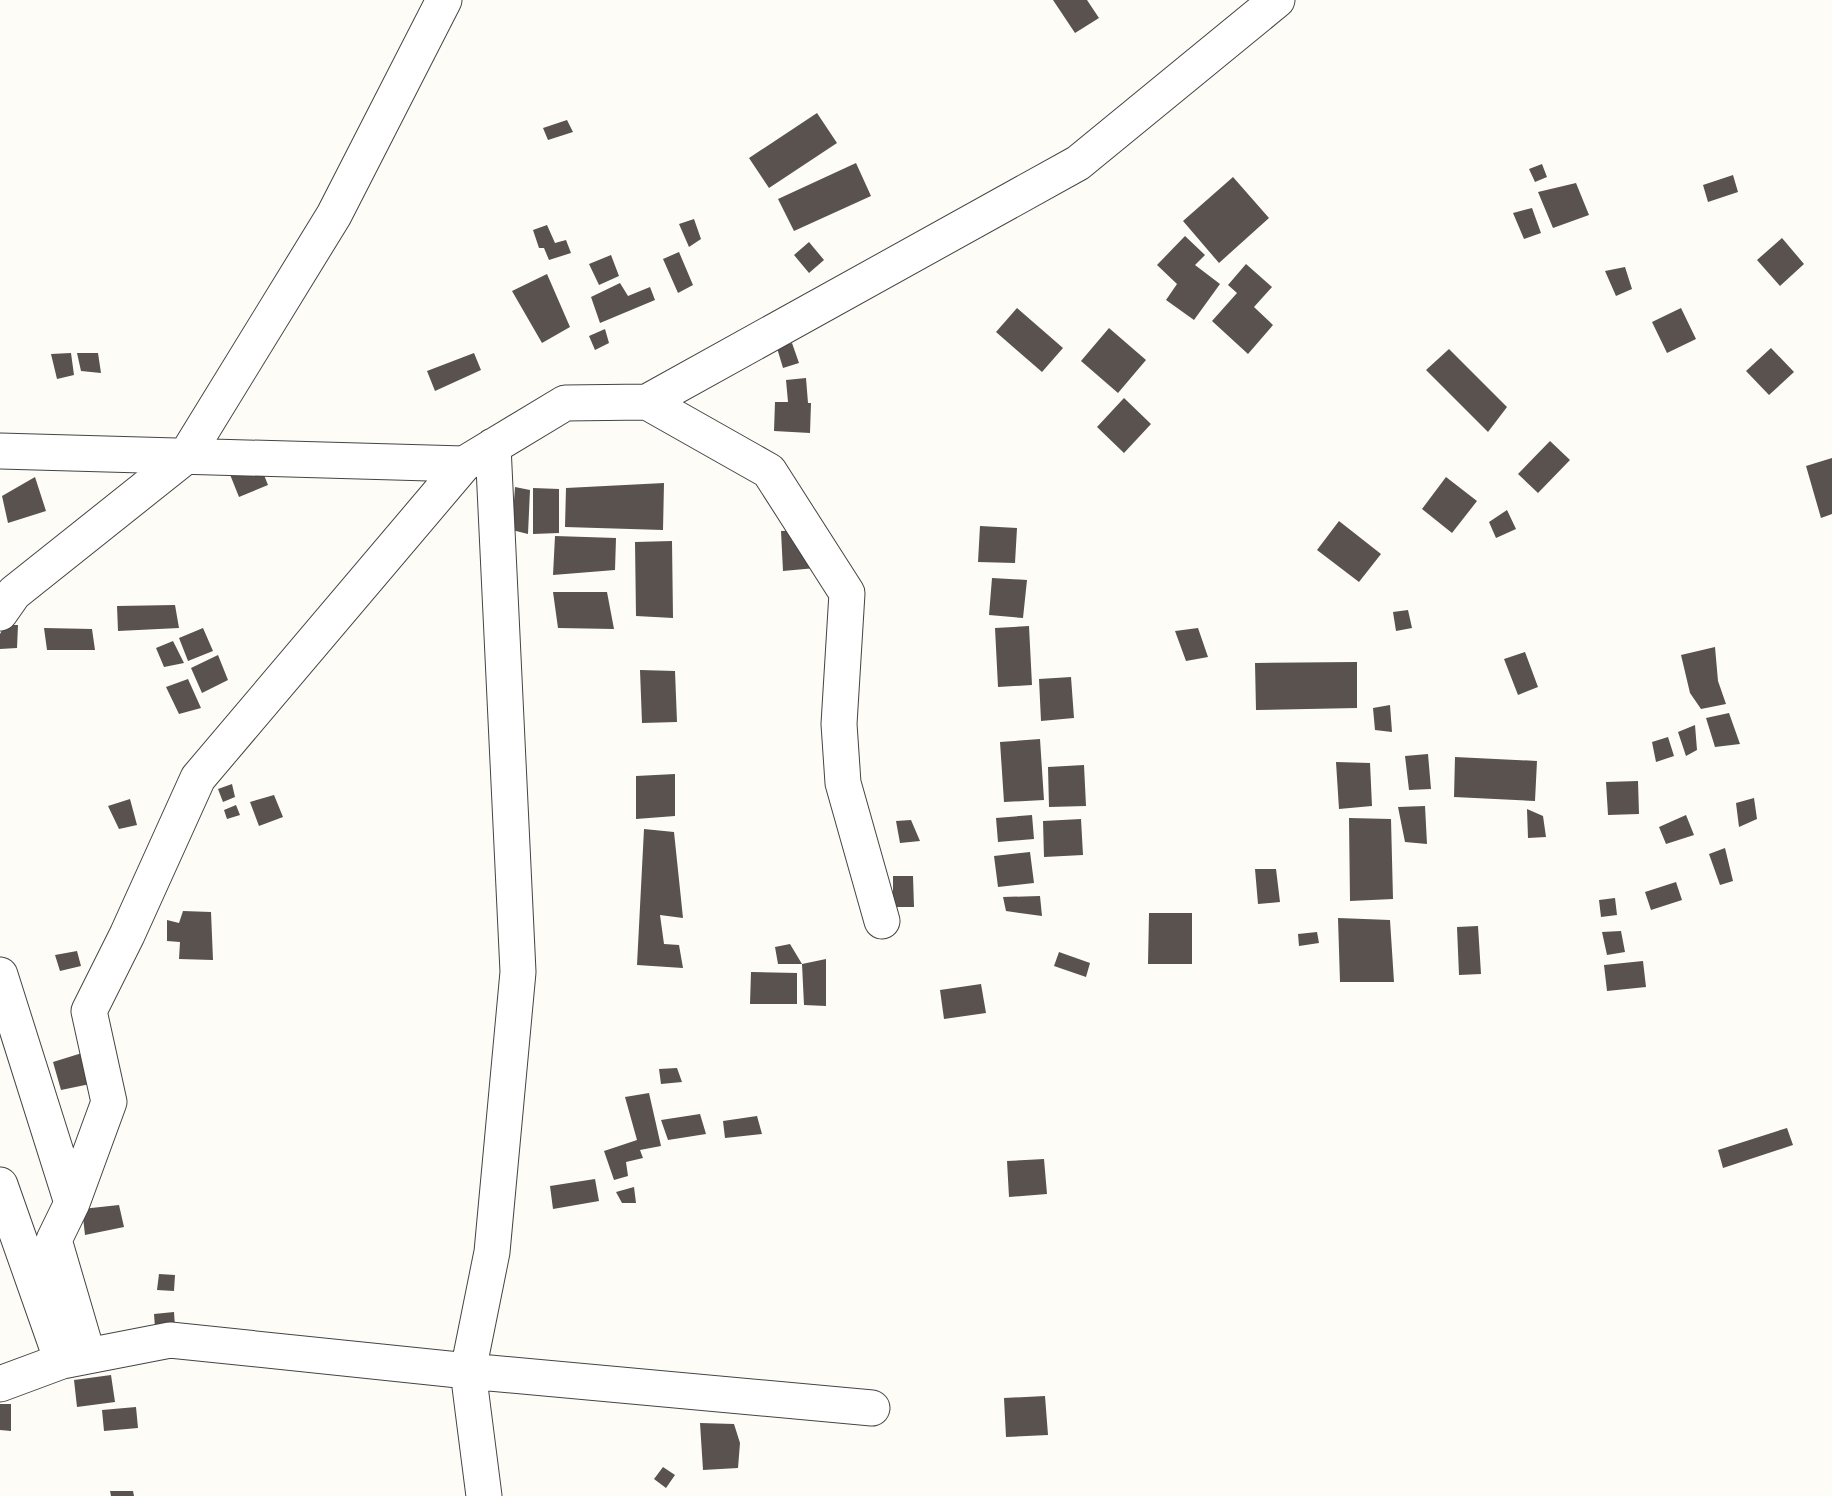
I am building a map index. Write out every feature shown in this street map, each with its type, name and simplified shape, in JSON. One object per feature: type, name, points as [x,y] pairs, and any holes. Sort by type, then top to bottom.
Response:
[{"type":"street","points":[[0,612],[13,593],[186,456],[334,215],[444,0]]},
{"type":"street","points":[[75,1358],[54,1240],[72,1203],[109,1102],[89,1011],[127,935],[198,778],[464,464],[565,403],[647,402],[1078,163],[1277,0]]},
{"type":"street","points":[[647,402],[769,471],[847,593],[839,724],[842,783],[882,920]]},
{"type":"street","points":[[484,1496],[468,1371],[492,1252],[518,972],[494,446]]},
{"type":"street","points":[[0,451],[464,464]]},
{"type":"street","points":[[0,975],[72,1203]]},
{"type":"street","points":[[0,1185],[75,1358]]},
{"type":"street","points":[[0,1384],[75,1358],[170,1340],[468,1371],[872,1408]]},
{"type":"building","points":[[1053,0],[1087,0],[1099,18],[1075,33]]},
{"type":"building","points":[[817,113],[837,143],[769,188],[749,158]]},
{"type":"building","points":[[567,120],[573,132],[548,140],[543,128]]},
{"type":"building","points":[[856,163],[871,196],[794,231],[778,199]]},
{"type":"building","points":[[1542,164],[1547,177],[1535,182],[1529,169]]},
{"type":"building","points":[[1733,175],[1738,192],[1708,202],[1703,185]]},
{"type":"building","points":[[1233,177],[1269,218],[1219,263],[1183,221]]},
{"type":"building","points":[[1576,183],[1589,215],[1553,228],[1538,192]]},
{"type":"building","points":[[1532,208],[1541,233],[1524,239],[1513,213]]},
{"type":"building","points":[[694,219],[701,239],[689,247],[679,224]]},
{"type":"building","points":[[547,225],[555,243],[566,240],[571,253],[549,260],[544,248],[539,248],[533,230]]},
{"type":"building","points":[[1185,236],[1205,255],[1195,265],[1220,284],[1194,320],[1166,300],[1177,284],[1157,265]]},
{"type":"building","points":[[1782,238],[1804,264],[1780,286],[1757,260]]},
{"type":"building","points":[[809,242],[824,260],[809,273],[794,255]]},
{"type":"building","points":[[679,252],[693,285],[678,293],[663,259]]},
{"type":"building","points":[[611,255],[619,276],[599,285],[589,264]]},
{"type":"building","points":[[1246,264],[1272,287],[1254,307],[1273,325],[1248,354],[1212,321],[1237,293],[1228,285]]},
{"type":"building","points":[[1625,267],[1632,289],[1616,296],[1605,271]]},
{"type":"building","points":[[547,274],[570,327],[542,343],[512,291]]},
{"type":"building","points":[[620,283],[628,296],[650,287],[655,300],[600,323],[591,297]]},
{"type":"building","points":[[1017,308],[1063,348],[1042,372],[996,332]]},
{"type":"building","points":[[1681,308],[1696,339],[1667,353],[1652,322]]},
{"type":"building","points":[[1109,328],[1146,360],[1118,393],[1081,361]]},
{"type":"building","points":[[605,329],[609,343],[595,350],[589,336]]},
{"type":"building","points":[[792,343],[799,363],[783,368],[777,348]]},
{"type":"building","points":[[1771,348],[1794,372],[1769,395],[1746,371]]},
{"type":"building","points":[[1449,349],[1507,407],[1488,432],[1426,370]]},
{"type":"building","points":[[71,353],[74,375],[57,379],[51,354]]},
{"type":"building","points":[[77,353],[98,353],[101,373],[81,371]]},
{"type":"building","points":[[474,353],[481,370],[435,391],[427,371]]},
{"type":"building","points":[[806,378],[808,403],[811,403],[810,433],[774,431],[775,402],[788,402],[786,380]]},
{"type":"building","points":[[1124,398],[1151,424],[1124,453],[1097,427]]},
{"type":"building","points":[[1550,441],[1570,460],[1538,493],[1518,474]]},
{"type":"building","points":[[256,455],[268,485],[239,497],[227,467]]},
{"type":"building","points":[[1832,458],[1832,514],[1821,518],[1806,466]]},
{"type":"building","points":[[35,477],[46,511],[8,523],[2,496]]},
{"type":"building","points":[[1446,477],[1477,501],[1452,533],[1422,509]]},
{"type":"building","points":[[664,483],[663,530],[565,527],[566,488]]},
{"type":"building","points":[[515,487],[530,490],[528,534],[512,530]]},
{"type":"building","points":[[533,488],[559,489],[559,533],[533,534]]},
{"type":"building","points":[[1507,510],[1516,529],[1496,538],[1489,522]]},
{"type":"building","points":[[1339,521],[1381,554],[1359,582],[1317,550]]},
{"type":"building","points":[[980,526],[1017,528],[1015,563],[978,562]]},
{"type":"building","points":[[814,530],[816,568],[783,571],[781,531]]},
{"type":"building","points":[[555,536],[616,538],[615,570],[553,575]]},
{"type":"building","points":[[672,541],[673,618],[636,616],[635,542]]},
{"type":"building","points":[[992,578],[1027,580],[1023,618],[989,615]]},
{"type":"building","points":[[553,592],[607,592],[614,629],[558,628]]},
{"type":"building","points":[[175,605],[179,628],[118,631],[117,606]]},
{"type":"building","points":[[1408,610],[1412,628],[1396,631],[1393,612]]},
{"type":"building","points":[[5,625],[18,625],[17,648],[0,649],[0,634]]},
{"type":"building","points":[[1029,626],[1032,685],[998,687],[995,628]]},
{"type":"building","points":[[44,628],[92,629],[95,650],[47,650]]},
{"type":"building","points":[[203,628],[213,651],[188,661],[179,638]]},
{"type":"building","points":[[1198,628],[1208,657],[1186,661],[1175,631]]},
{"type":"building","points":[[173,641],[184,663],[164,667],[156,648]]},
{"type":"building","points":[[1715,647],[1718,681],[1726,704],[1701,709],[1690,693],[1681,655]]},
{"type":"building","points":[[1525,652],[1538,687],[1518,695],[1504,659]]},
{"type":"building","points":[[218,655],[228,680],[202,693],[191,668]]},
{"type":"building","points":[[1357,662],[1357,708],[1256,710],[1255,663]]},
{"type":"building","points":[[640,670],[675,671],[677,722],[642,723]]},
{"type":"building","points":[[1071,677],[1074,718],[1041,721],[1039,679]]},
{"type":"building","points":[[188,679],[201,708],[179,714],[166,687]]},
{"type":"building","points":[[1390,705],[1392,732],[1375,730],[1373,708]]},
{"type":"building","points":[[1729,713],[1740,744],[1715,747],[1706,718]]},
{"type":"building","points":[[1695,725],[1697,750],[1686,756],[1678,732]]},
{"type":"building","points":[[1668,737],[1674,756],[1656,762],[1652,742]]},
{"type":"building","points":[[1040,739],[1044,800],[1004,802],[1000,742]]},
{"type":"building","points":[[1428,754],[1431,789],[1409,790],[1405,756]]},
{"type":"building","points":[[1455,757],[1537,761],[1535,801],[1454,797]]},
{"type":"building","points":[[1336,762],[1370,763],[1372,806],[1339,809]]},
{"type":"building","points":[[1084,765],[1086,806],[1049,807],[1048,767]]},
{"type":"building","points":[[675,774],[675,816],[636,819],[636,776]]},
{"type":"building","points":[[1638,781],[1639,814],[1608,815],[1606,782]]},
{"type":"building","points":[[232,784],[235,797],[223,802],[218,789]]},
{"type":"building","points":[[274,795],[283,817],[259,826],[250,802]]},
{"type":"building","points":[[1754,798],[1757,819],[1739,827],[1736,803]]},
{"type":"building","points":[[130,799],[137,825],[119,829],[108,806]]},
{"type":"building","points":[[236,805],[240,815],[227,819],[224,810]]},
{"type":"building","points":[[1425,806],[1427,844],[1405,842],[1398,807]]},
{"type":"building","points":[[1527,809],[1543,816],[1546,837],[1528,838]]},
{"type":"building","points":[[1032,815],[1034,839],[998,842],[996,818]]},
{"type":"building","points":[[1686,815],[1694,835],[1666,844],[1659,827]]},
{"type":"building","points":[[1349,818],[1391,819],[1393,899],[1350,901]]},
{"type":"building","points":[[1081,819],[1083,855],[1044,857],[1043,821]]},
{"type":"building","points":[[911,820],[920,841],[900,843],[896,821]]},
{"type":"building","points":[[644,829],[674,832],[683,918],[660,915],[664,944],[679,945],[683,968],[637,965]]},
{"type":"building","points":[[1725,848],[1733,881],[1720,885],[1709,854]]},
{"type":"building","points":[[1030,852],[1034,883],[998,887],[994,856]]},
{"type":"building","points":[[1255,869],[1276,869],[1280,902],[1258,904]]},
{"type":"building","points":[[893,876],[913,876],[914,907],[893,907]]},
{"type":"building","points":[[1676,882],[1682,900],[1651,910],[1645,892]]},
{"type":"building","points":[[1040,896],[1042,916],[1006,911],[1003,897]]},
{"type":"building","points":[[1615,898],[1617,915],[1601,917],[1599,900]]},
{"type":"building","points":[[183,911],[211,912],[213,960],[179,959],[180,942],[167,941],[167,920],[179,923]]},
{"type":"building","points":[[1149,913],[1192,913],[1192,964],[1148,964]]},
{"type":"building","points":[[1338,918],[1390,920],[1394,982],[1340,982]]},
{"type":"building","points":[[1478,926],[1481,974],[1459,975],[1457,927]]},
{"type":"building","points":[[1621,931],[1625,952],[1607,955],[1602,932]]},
{"type":"building","points":[[1317,932],[1319,943],[1299,946],[1298,934]]},
{"type":"building","points":[[790,944],[802,964],[778,964],[775,947]]},
{"type":"building","points":[[77,951],[81,966],[60,971],[55,955]]},
{"type":"building","points":[[1059,952],[1090,963],[1086,977],[1054,966]]},
{"type":"building","points":[[826,959],[826,1006],[804,1005],[802,964]]},
{"type":"building","points":[[1643,961],[1646,987],[1607,991],[1604,965]]},
{"type":"building","points":[[751,972],[797,973],[797,1004],[750,1004]]},
{"type":"building","points":[[981,984],[986,1013],[944,1019],[940,990]]},
{"type":"building","points":[[82,1053],[95,1083],[61,1090],[53,1062]]},
{"type":"building","points":[[677,1068],[682,1082],[661,1084],[659,1069]]},
{"type":"building","points":[[649,1093],[661,1146],[640,1150],[643,1158],[626,1162],[628,1176],[614,1180],[604,1151],[637,1140],[625,1097]]},
{"type":"building","points":[[700,1114],[706,1134],[668,1140],[661,1120]]},
{"type":"building","points":[[757,1116],[762,1134],[725,1138],[723,1121]]},
{"type":"building","points":[[1787,1128],[1793,1145],[1723,1168],[1718,1150]]},
{"type":"building","points":[[1044,1159],[1047,1194],[1009,1197],[1007,1161]]},
{"type":"building","points":[[595,1179],[599,1201],[553,1209],[550,1186]]},
{"type":"building","points":[[634,1187],[636,1203],[622,1203],[616,1192]]},
{"type":"building","points":[[119,1205],[124,1227],[85,1235],[82,1209]]},
{"type":"building","points":[[159,1274],[175,1275],[174,1291],[157,1290]]},
{"type":"building","points":[[174,1312],[175,1327],[155,1328],[154,1314]]},
{"type":"building","points":[[111,1375],[115,1402],[77,1407],[74,1380]]},
{"type":"building","points":[[1045,1396],[1048,1435],[1006,1437],[1004,1398]]},
{"type":"building","points":[[0,1404],[11,1404],[11,1431],[0,1430]]},
{"type":"building","points":[[136,1407],[138,1428],[104,1431],[102,1410]]},
{"type":"building","points":[[700,1423],[734,1424],[740,1443],[738,1468],[703,1470]]},
{"type":"building","points":[[663,1467],[675,1475],[666,1488],[654,1479]]},
{"type":"building","points":[[110,1491],[133,1491],[134,1496],[111,1496]]}]
